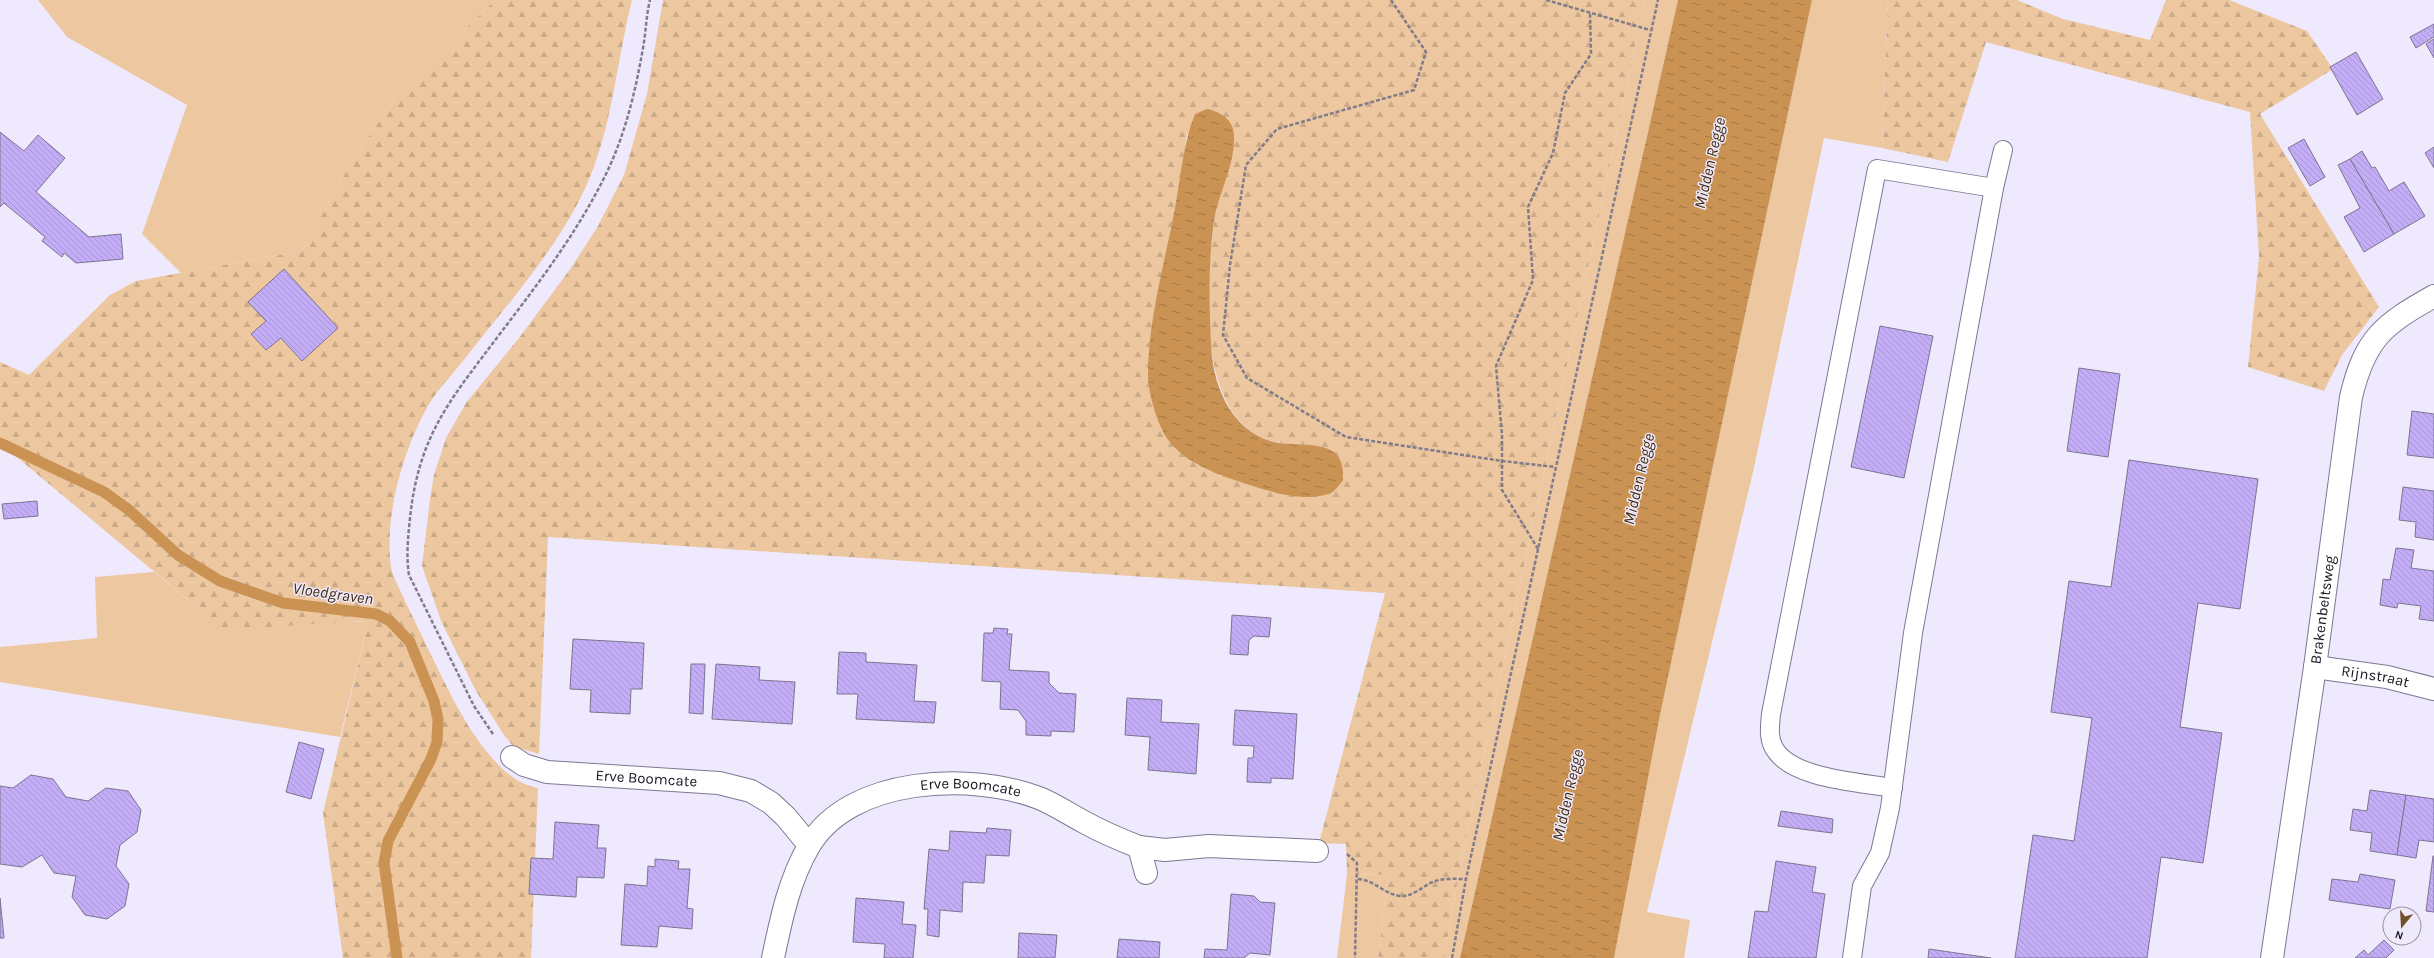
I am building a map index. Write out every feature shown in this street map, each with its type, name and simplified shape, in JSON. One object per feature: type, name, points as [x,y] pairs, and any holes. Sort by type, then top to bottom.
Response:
[{"type":"street","name":"Brakenbeltsweg","points":[[2272,958],[2315,667],[2351,397],[2357,372],[2371,345],[2385,327],[2434,296]]},
{"type":"street","name":"Rijnstraat","points":[[2315,667],[2387,677],[2434,689]]},
{"type":"street","name":"Erve Boomcate","points":[[512,757],[524,765],[547,772],[719,783],[751,791],[771,803],[786,816],[809,845]]},
{"type":"street","name":"Erve Boomcate","points":[[772,958],[791,887],[809,845],[830,822],[851,805],[878,794],[955,782],[994,785],[1039,798],[1102,832],[1139,848],[1165,850],[1209,846],[1317,851]]},
{"type":"street","points":[[1139,848],[1146,873]]},
{"type":"lane","points":[[1852,958],[1862,886],[1880,853],[1893,788],[1913,633],[1994,188],[2003,150]]},
{"type":"lane","points":[[1893,788],[1814,774],[1789,765],[1774,748],[1770,731],[1771,714],[1877,168],[1994,188]]},
{"type":"path","points":[[512,757],[501,746],[474,706],[409,575],[407,553],[417,471],[428,440],[452,396],[503,330],[565,244],[611,163],[621,141],[629,113],[643,48],[650,0]]},
{"type":"path","points":[[1391,0],[1426,52],[1414,90],[1278,129],[1246,165],[1230,265],[1223,335],[1247,378],[1346,437],[1502,461],[1555,467]]},
{"type":"path","points":[[1546,0],[1650,30]]},
{"type":"path","points":[[1452,958],[1466,879],[1650,30],[1658,0]]},
{"type":"path","points":[[1538,549],[1502,490],[1502,461],[1496,366],[1533,280],[1528,207],[1553,153],[1565,93],[1591,54],[1590,13]]},
{"type":"path","points":[[1317,851],[1350,855],[1358,863],[1355,958]]},
{"type":"path","points":[[1358,879],[1367,880],[1387,892],[1402,896],[1409,896],[1436,881],[1466,879]]},
{"type":"green space","points":[[38,0],[495,0],[396,97],[352,161],[302,251],[181,273],[142,234],[187,105],[67,37]]},
{"type":"green space","points":[[495,0],[632,0],[606,128],[599,153],[579,201],[568,221],[542,260],[514,298],[437,392],[428,406],[419,423],[403,463],[393,505],[390,527],[391,567],[393,576],[453,699],[477,739],[499,766],[524,784],[538,788],[531,958],[343,958],[323,813],[368,622],[357,621],[224,630],[0,443],[0,362],[29,375],[110,295],[136,281],[302,251],[352,161],[396,97]]},
{"type":"green space","points":[[663,0],[1645,0],[1463,851],[1444,958],[1378,958],[1388,875],[1347,874],[1346,844],[1319,843],[1385,593],[548,537],[539,754],[513,746],[504,735],[476,691],[442,623],[422,566],[434,475],[446,438],[466,403],[519,338],[571,268],[598,226],[624,175],[647,94]],"holes":[[[1187,134],[1231,158],[1216,210],[1209,271],[1208,303],[1214,365],[1223,393],[1236,417],[1255,434],[1267,440],[1280,443],[1308,445],[1275,493],[1230,478],[1196,464],[1180,185]]]},
{"type":"green space","points":[[1645,0],[1678,0],[1460,958],[1444,958],[1463,851]]},
{"type":"green space","points":[[1812,0],[1888,0],[1882,148],[1824,138],[1753,472],[1647,912],[1690,920],[1684,958],[1614,958],[1660,715]]},
{"type":"green space","points":[[1888,0],[2017,0],[2063,19],[2150,40],[2166,0],[2229,0],[2307,31],[2333,69],[2260,114],[2379,307],[2342,355],[2324,391],[2248,367],[2259,257],[2250,112],[1986,42],[1948,162],[1882,148]]},
{"type":"green space","points":[[154,572],[206,615],[368,622],[340,737],[0,682],[0,647],[97,638],[95,577]]},
{"type":"green space","points":[[1347,874],[1388,875],[1378,958],[1337,958]]},
{"type":"water","name":"Midden Regge","points":[[1678,0],[1812,0],[1660,715],[1614,958],[1460,958]]},
{"type":"water","points":[[1207,109],[1217,112],[1229,121],[1232,125],[1234,136],[1234,146],[1230,167],[1217,206],[1211,247],[1210,327],[1212,359],[1215,376],[1228,406],[1237,419],[1248,430],[1262,438],[1278,443],[1327,448],[1336,454],[1342,464],[1343,480],[1331,493],[1322,496],[1293,496],[1264,490],[1221,475],[1197,464],[1177,450],[1169,441],[1154,410],[1148,375],[1154,312],[1191,125],[1195,114]]},
{"type":"building","points":[[2434,24],[2434,37],[2416,48],[2410,37]]},
{"type":"building","points":[[2434,39],[2434,58],[2426,44]]},
{"type":"building","points":[[2356,52],[2383,99],[2357,115],[2330,67]]},
{"type":"building","points":[[0,132],[24,151],[38,135],[65,158],[36,192],[89,237],[121,234],[123,259],[76,263],[64,253],[62,257],[42,241],[45,237],[4,203],[0,207]]},
{"type":"building","points":[[2304,139],[2325,177],[2310,186],[2288,148]]},
{"type":"building","points":[[2434,147],[2434,168],[2425,153]]},
{"type":"building","points":[[2362,151],[2372,168],[2375,167],[2389,191],[2404,182],[2425,216],[2394,234],[2350,159]]},
{"type":"building","points":[[2350,159],[2394,234],[2364,252],[2344,217],[2360,208],[2338,165]]},
{"type":"building","points":[[284,269],[338,328],[302,361],[281,338],[266,350],[251,334],[266,321],[248,302]]},
{"type":"building","points":[[1880,326],[1933,336],[1904,478],[1851,467]]},
{"type":"building","points":[[2079,368],[2120,374],[2108,457],[2067,451]]},
{"type":"building","points":[[2412,411],[2434,414],[2434,458],[2407,455]]},
{"type":"building","points":[[2129,460],[2258,479],[2240,609],[2198,603],[2180,727],[2222,733],[2203,863],[2161,857],[2147,958],[2015,958],[2033,835],[2074,841],[2092,718],[2051,712],[2069,581],[2111,587]]},
{"type":"building","points":[[2403,487],[2434,491],[2434,540],[2415,537],[2416,522],[2399,520]]},
{"type":"building","points":[[37,501],[38,516],[4,519],[2,504]]},
{"type":"building","points":[[2396,548],[2414,550],[2411,568],[2434,571],[2434,621],[2419,619],[2421,606],[2398,603],[2397,608],[2380,605],[2383,579],[2390,580]]},
{"type":"building","points":[[1232,615],[1271,618],[1269,637],[1254,636],[1249,640],[1248,655],[1230,654]]},
{"type":"building","points":[[994,628],[1008,629],[1007,634],[1012,634],[1009,670],[1049,672],[1049,683],[1059,693],[1076,694],[1074,732],[1051,731],[1051,736],[1026,735],[1026,721],[1018,710],[1000,709],[1001,682],[982,681],[984,633],[993,633]]},
{"type":"building","points":[[573,639],[644,643],[642,689],[631,689],[630,714],[590,712],[591,690],[570,689]]},
{"type":"building","points":[[839,652],[866,653],[866,662],[917,665],[914,701],[936,702],[934,723],[856,719],[858,694],[837,694]]},
{"type":"building","points":[[691,664],[705,664],[703,714],[689,713]]},
{"type":"building","points":[[716,664],[760,667],[759,680],[795,682],[792,724],[712,719]]},
{"type":"building","points":[[1127,698],[1162,700],[1161,722],[1199,724],[1196,774],[1148,770],[1150,737],[1125,735]]},
{"type":"building","points":[[1235,710],[1297,714],[1293,779],[1271,778],[1271,783],[1247,782],[1248,758],[1253,758],[1254,746],[1233,745]]},
{"type":"building","points":[[299,742],[324,749],[311,799],[286,792]]},
{"type":"building","points":[[31,775],[53,779],[66,797],[88,801],[106,788],[128,791],[141,810],[137,832],[120,845],[116,866],[129,884],[125,906],[107,919],[85,915],[72,897],[76,876],[54,873],[42,855],[22,867],[0,864],[0,786],[13,788]]},
{"type":"building","points":[[2370,790],[2406,795],[2397,855],[2370,851],[2372,833],[2350,830],[2353,809],[2367,811]]},
{"type":"building","points":[[2406,795],[2434,799],[2434,842],[2419,840],[2416,858],[2397,855]]},
{"type":"building","points":[[1781,811],[1833,819],[1832,833],[1778,826]]},
{"type":"building","points":[[555,822],[599,825],[597,848],[606,848],[604,878],[577,877],[576,897],[529,894],[531,858],[553,859]]},
{"type":"building","points":[[987,828],[1011,830],[1009,856],[986,855],[984,883],[963,882],[962,912],[940,910],[939,937],[927,935],[928,909],[924,909],[929,849],[949,851],[950,831],[986,833]]},
{"type":"building","points":[[2434,856],[2434,912],[2426,911]]},
{"type":"building","points":[[655,859],[679,861],[678,869],[690,869],[687,908],[693,909],[692,929],[659,926],[657,947],[621,945],[625,884],[647,886],[648,866],[655,867]]},
{"type":"building","points":[[1776,861],[1816,867],[1812,892],[1825,894],[1816,958],[1748,958],[1755,911],[1768,912]]},
{"type":"building","points":[[2360,874],[2395,880],[2391,906],[2382,906],[2382,908],[2329,900],[2332,879],[2358,882]]},
{"type":"building","points":[[1231,894],[1254,896],[1260,902],[1275,903],[1270,955],[1250,953],[1244,958],[1204,958],[1205,949],[1227,950]]},
{"type":"building","points":[[0,898],[4,938],[0,938]]},
{"type":"building","points":[[856,898],[904,902],[902,924],[916,925],[913,958],[884,958],[885,944],[853,942]]},
{"type":"building","points":[[1019,933],[1057,935],[1055,958],[1018,958]]},
{"type":"building","points":[[1119,939],[1160,942],[1159,958],[1117,958]]},
{"type":"building","points":[[2382,942],[2382,946],[2390,946],[2394,950],[2386,958],[2355,958],[2364,950],[2368,955]]},
{"type":"building","points":[[1929,949],[1991,958],[1928,958]]},
{"type":"waterway","name":"Vloedgraven","points":[[0,443],[104,492],[129,510],[178,555],[220,581],[283,603],[376,614],[390,621],[410,642],[434,701],[438,719],[437,742],[431,759],[388,841],[384,863],[397,958]]}]
